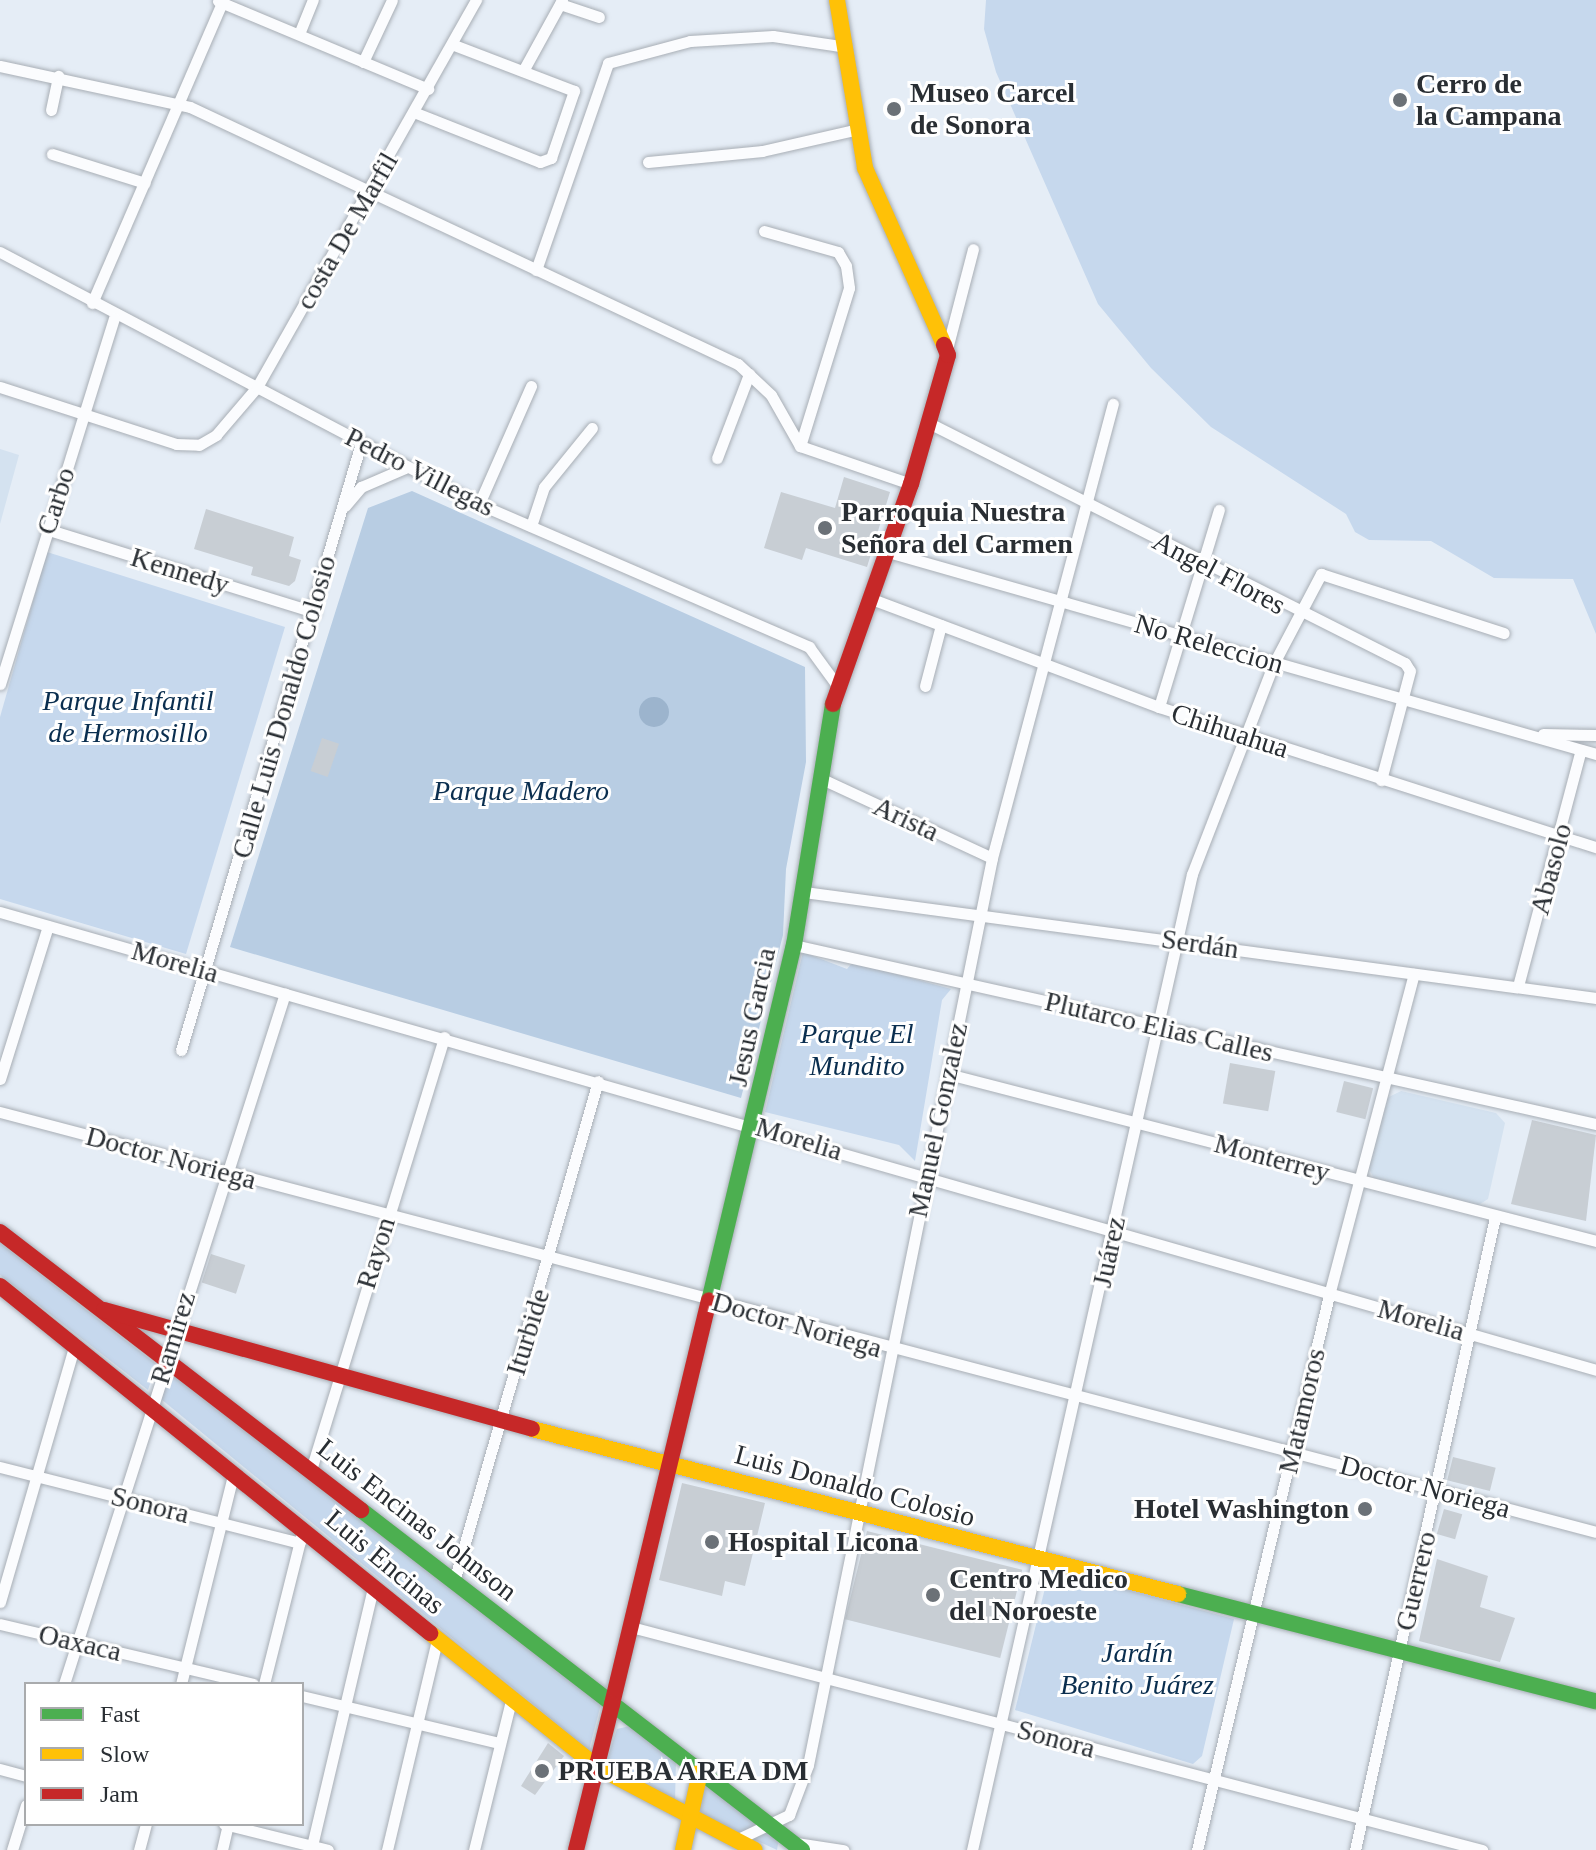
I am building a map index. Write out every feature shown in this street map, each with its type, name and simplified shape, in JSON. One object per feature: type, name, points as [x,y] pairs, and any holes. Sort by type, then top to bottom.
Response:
[{"type":"main road","points":[[837,0],[840,46],[854,130],[903,267],[948,345]]},
{"type":"main road","name":"Jesus Garcia","points":[[576,1850],[754,1125],[804,892],[836,684],[911,484],[948,345]]},
{"type":"main road","name":"Luis Encinas Johnson","points":[[0,1232],[798,1847]]},
{"type":"main road","name":"Luis Encinas","points":[[0,1286],[235,1469],[302,1535],[597,1767],[691,1820],[755,1850]]},
{"type":"main road","name":"Luis Donaldo Colosio","points":[[103,1309],[175,1332],[501,1421],[1042,1562],[1596,1701]]},
{"type":"main road","points":[[683,1850],[700,1772]]},
{"type":"street","points":[[299,34],[313,0]]},
{"type":"street","points":[[363,62],[392,0]]},
{"type":"street","name":"costa De Marfil","points":[[84,416],[199,445],[257,387],[416,113],[476,0]]},
{"type":"street","points":[[92,303],[221,1],[428,89]]},
{"type":"street","points":[[523,71],[561,2],[599,17]]},
{"type":"street","points":[[536,270],[608,63],[690,41],[773,36],[840,46]]},
{"type":"street","points":[[416,113],[546,162],[575,97],[569,87],[454,45]]},
{"type":"street","points":[[0,66],[180,102],[749,374],[771,395],[800,446],[911,484]]},
{"type":"street","points":[[51,110],[58,76]]},
{"type":"street","points":[[648,162],[762,151],[854,130]]},
{"type":"street","points":[[52,154],[145,183]]},
{"type":"street","points":[[764,231],[838,252],[846,266],[849,288],[800,446]]},
{"type":"street","points":[[948,345],[973,249]]},
{"type":"street","name":"Pedro Villegas","points":[[0,252],[114,318],[257,387],[405,468],[479,504],[809,647],[836,684]]},
{"type":"street","name":"Carbo","points":[[0,684],[4,652],[114,318]]},
{"type":"street","points":[[717,458],[749,374]]},
{"type":"street","points":[[479,504],[531,386]]},
{"type":"street","points":[[0,387],[84,416]]},
{"type":"street","name":"Manuel Gonzalez","points":[[735,1840],[768,1825],[796,1804],[825,1678],[992,858],[1056,603],[1113,404]]},
{"type":"street","name":"Angel Flores","points":[[927,422],[1296,614],[1405,663],[1404,699],[1381,780]]},
{"type":"street","points":[[531,526],[544,487],[592,428]]},
{"type":"street","name":"Calle Luis Donaldo Colosio","points":[[181,1050],[314,612],[361,443]]},
{"type":"street","points":[[342,510],[361,487],[405,468]]},
{"type":"street","points":[[1159,707],[1178,636],[1219,510]]},
{"type":"street","name":"Kennedy","points":[[46,529],[314,612]]},
{"type":"street","name":"No Releccion","points":[[888,552],[1056,603],[1530,734]]},
{"type":"street","name":"Juárez","points":[[972,1850],[1042,1562],[1192,874],[1274,663],[1296,614],[1321,574],[1504,633]]},
{"type":"street","name":"Chihuahua","points":[[869,598],[1245,737],[1596,847]]},
{"type":"street","points":[[925,686],[941,625]]},
{"type":"street","points":[[1530,734],[1596,735]]},
{"type":"street","points":[[1530,734],[1596,754]]},
{"type":"street","name":"Abasolo","points":[[1518,986],[1581,750]]},
{"type":"street","name":"Arista","points":[[822,779],[992,858]]},
{"type":"street","name":"Serdán","points":[[804,892],[1596,998]]},
{"type":"street","name":"Morelia","points":[[0,912],[754,1125],[1329,1295],[1596,1370]]},
{"type":"street","points":[[0,1079],[48,926]]},
{"type":"street","name":"Plutarco Elias Calles","points":[[794,945],[1596,1124]]},
{"type":"street","name":"Matamoros","points":[[1197,1850],[1329,1295],[1414,974]]},
{"type":"street","name":"Ramirez","points":[[65,1682],[224,1172],[285,993]]},
{"type":"street","name":"Rayon","points":[[311,1470],[444,1037]]},
{"type":"street","name":"Monterrey","points":[[948,1074],[1596,1241]]},
{"type":"street","name":"Iturbide","points":[[454,1581],[550,1259],[598,1081]]},
{"type":"street","name":"Doctor Noriega","points":[[0,1112],[890,1351],[1293,1451],[1596,1532]]},
{"type":"street","name":"Guerrero","points":[[1355,1850],[1472,1335],[1495,1217]]},
{"type":"street","points":[[0,1602],[75,1344]]},
{"type":"street","name":"Sonora","points":[[0,1467],[221,1523],[302,1535]]},
{"type":"street","points":[[182,1682],[235,1469]]},
{"type":"street","points":[[265,1682],[302,1535]]},
{"type":"street","points":[[311,1848],[373,1588]]},
{"type":"street","name":"Oaxaca","points":[[0,1624],[244,1682]]},
{"type":"street","name":"Sonora","points":[[631,1627],[1482,1850]]},
{"type":"street","points":[[387,1850],[437,1640]]},
{"type":"street","points":[[304,1696],[499,1743]]},
{"type":"street","points":[[474,1850],[511,1700]]},
{"type":"street","points":[[0,1769],[24,1775]]},
{"type":"street","points":[[12,1850],[24,1811]]},
{"type":"street","points":[[139,1850],[145,1826]]},
{"type":"street","points":[[222,1850],[227,1826]]},
{"type":"street","points":[[234,1826],[328,1850]]},
{"type":"street","points":[[798,1847],[843,1850]]},
{"type":"shaded area","points":[[0,449],[19,455],[0,524]]},
{"type":"shaded area","points":[[654,697],[665,701],[669,712],[665,723],[654,727],[643,723],[639,712],[643,701]]},
{"type":"shaded area","points":[[1401,1091],[1496,1113],[1505,1123],[1488,1199],[1477,1206],[1374,1179],[1369,1168],[1387,1098]]},
{"type":"green space","name":"Cerro de la Campana","points":[[986,0],[1596,0],[1596,634],[1573,579],[1494,578],[1431,541],[1369,540],[1355,532],[1346,514],[1211,427],[1151,368],[1098,304],[996,72],[984,29]]},
{"type":"green space","name":"Parque Madero","points":[[412,491],[805,667],[806,762],[786,869],[783,935],[741,1098],[230,947],[368,508]]},
{"type":"green space","name":"Parque Infantil de Hermosillo","points":[[47,552],[285,627],[186,954],[0,899],[0,717]]},
{"type":"green space","name":"Parque El Mundito","points":[[803,952],[847,969],[853,962],[951,989],[942,1000],[915,1161],[899,1145],[765,1112]]},
{"type":"green space","points":[[0,1243],[156,1364],[148,1390],[0,1275]]},
{"type":"green space","points":[[171,1372],[601,1704],[589,1750],[161,1399]]},
{"type":"green space","name":"Jardín Benito Juárez","points":[[1056,1571],[1234,1619],[1202,1756],[1193,1764],[1015,1710],[1048,1576]]},
{"type":"green space","points":[[630,1726],[676,1760],[675,1802],[606,1762],[617,1729]]},
{"type":"green space","points":[[701,1783],[779,1838],[777,1850],[697,1813]]},
{"type":"building","name":"Parroquia Nuestra Señora del Carmen","points":[[844,477],[890,492],[867,567],[806,548],[802,560],[764,548],[781,492],[835,508]]},
{"type":"building","points":[[206,509],[294,537],[289,556],[301,560],[295,581],[289,586],[251,575],[253,567],[194,549]]},
{"type":"building","points":[[322,738],[339,744],[328,777],[311,771]]},
{"type":"building","points":[[1230,1063],[1275,1071],[1268,1111],[1223,1103]]},
{"type":"building","points":[[1344,1081],[1373,1088],[1365,1119],[1336,1112]]},
{"type":"building","points":[[1532,1120],[1596,1135],[1586,1221],[1511,1204]]},
{"type":"building","points":[[211,1254],[245,1265],[236,1294],[202,1283]]},
{"type":"building","points":[[1453,1457],[1496,1468],[1490,1491],[1447,1480]]},
{"type":"building","name":"Hospital Licona","points":[[682,1483],[765,1503],[745,1586],[725,1581],[722,1596],[659,1580]]},
{"type":"building","points":[[1444,1509],[1462,1514],[1455,1539],[1437,1534]]},
{"type":"building","name":"Centro Medico del Noroeste","points":[[867,1531],[1022,1570],[1000,1658],[845,1619]]},
{"type":"building","points":[[1437,1559],[1488,1576],[1480,1607],[1515,1618],[1500,1662],[1419,1641]]},
{"type":"building","name":"PRUEBA AREA DM","points":[[548,1743],[564,1756],[535,1795],[521,1786]]},
{"type":"traffic: fast","points":[[709,1301],[794,945],[833,704]]},
{"type":"traffic: fast","points":[[361,1510],[802,1850]]},
{"type":"traffic: fast","points":[[1178,1594],[1596,1701]]},
{"type":"traffic: slow","points":[[837,0],[865,168],[944,345]]},
{"type":"traffic: slow","points":[[532,1429],[1178,1594]]},
{"type":"traffic: slow","points":[[430,1633],[597,1767],[755,1850]]},
{"type":"traffic: slow","points":[[683,1850],[700,1772]]},
{"type":"traffic: jam","points":[[833,704],[911,484],[948,355],[944,345]]},
{"type":"traffic: jam","points":[[0,1232],[361,1510]]},
{"type":"traffic: jam","points":[[0,1286],[430,1633]]},
{"type":"traffic: jam","points":[[612,1704],[709,1301]]},
{"type":"traffic: jam","points":[[104,1310],[532,1429]]},
{"type":"traffic: jam","points":[[576,1850],[612,1704]]},
{"type":"place","name":"Cerro de la Campana","points":[[1400,100]]},
{"type":"place","name":"Museo Carcel de Sonora","points":[[894,109]]},
{"type":"place","name":"Parroquia Nuestra Señora del Carmen","points":[[825,528]]},
{"type":"place","name":"Hotel Washington","points":[[1365,1509]]},
{"type":"place","name":"Hospital Licona","points":[[712,1542]]},
{"type":"place","name":"Centro Medico del Noroeste","points":[[933,1595]]},
{"type":"place","name":"PRUEBA AREA DM","points":[[542,1771]]}]
